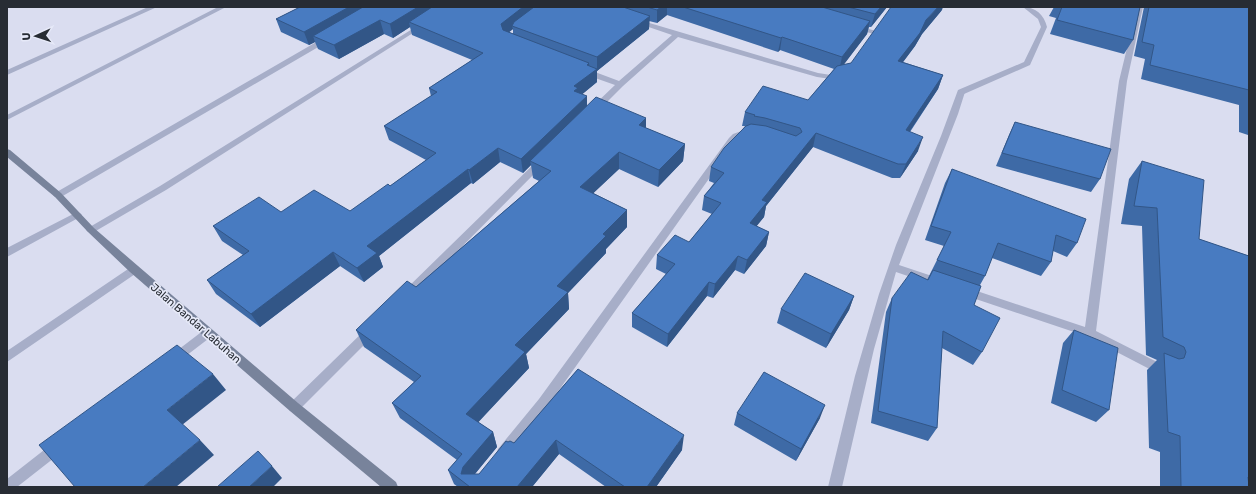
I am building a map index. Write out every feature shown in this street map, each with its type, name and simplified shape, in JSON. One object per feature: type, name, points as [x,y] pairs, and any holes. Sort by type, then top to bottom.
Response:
[{"type":"main road","name":"Jalan Bandar Labuhan","points":[[7,152],[58,195],[91,230],[134,269],[294,407],[391,487]]},
{"type":"street","points":[[7,73],[154,7]]},
{"type":"street","points":[[7,118],[223,7]]},
{"type":"street","points":[[835,487],[872,332],[893,267],[953,119],[961,92],[1028,63],[1044,27],[1041,18],[1026,7]]},
{"type":"street","points":[[1090,333],[1123,81],[1140,7]]},
{"type":"street","points":[[627,18],[817,75],[831,77],[843,74],[848,68]]},
{"type":"street","points":[[91,230],[163,188],[430,19]]},
{"type":"street","points":[[843,24],[874,32]]},
{"type":"street","points":[[58,195],[337,34]]},
{"type":"street","points":[[586,118],[620,84],[677,34]]},
{"type":"street","points":[[576,68],[620,84]]},
{"type":"street","points":[[495,463],[543,403],[732,140],[740,134],[754,134]]},
{"type":"street","points":[[401,301],[547,156]]},
{"type":"street","points":[[7,253],[77,215]]},
{"type":"street","points":[[893,267],[1090,333],[1161,370]]},
{"type":"street","points":[[7,357],[134,269]]},
{"type":"street","points":[[294,407],[378,324]]},
{"type":"street","points":[[164,367],[208,333]]},
{"type":"street","points":[[7,487],[70,438]]},
{"type":"building","points":[[300,7],[349,7],[304,32],[276,19]]},
{"type":"building","points":[[363,7],[418,7],[390,24],[380,20],[334,45],[313,36]]},
{"type":"building","points":[[432,7],[523,7],[501,24],[503,30],[589,63],[587,65],[597,69],[574,86],[578,88],[574,91],[587,96],[521,159],[498,148],[469,170],[468,169],[367,246],[377,253],[357,268],[333,252],[251,314],[207,280],[249,251],[213,226],[259,197],[281,212],[314,190],[350,211],[388,184],[390,186],[436,153],[384,126],[437,92],[429,88],[483,53],[409,22]]},
{"type":"building","points":[[534,7],[623,7],[650,16],[597,57],[512,26],[514,22]]},
{"type":"building","points":[[647,7],[661,7],[657,10]]},
{"type":"building","points":[[683,7],[822,7],[870,21],[842,57]]},
{"type":"building","points":[[848,7],[881,7],[875,14]]},
{"type":"building","points":[[891,7],[938,7],[926,20],[920,33],[898,61],[943,75],[906,130],[923,137],[906,164],[898,164],[816,133],[762,200],[767,202],[750,223],[769,232],[747,260],[738,256],[715,284],[709,282],[668,334],[632,313],[675,264],[657,255],[675,235],[689,242],[721,203],[704,196],[724,173],[711,167],[724,148],[746,126],[751,124],[766,126],[796,136],[802,132],[800,128],[754,116],[755,115],[745,112],[763,86],[808,100],[837,66],[851,63]]},
{"type":"building","points":[[1062,7],[1140,7],[1133,40],[1057,20]]},
{"type":"building","points":[[1149,7],[1249,7],[1249,90],[1150,65],[1154,45],[1142,42]]},
{"type":"building","points":[[596,97],[646,118],[639,125],[685,144],[659,170],[619,152],[580,187],[627,210],[603,234],[606,236],[557,286],[568,292],[515,345],[525,352],[466,414],[493,432],[463,467],[461,474],[479,474],[506,441],[514,443],[578,369],[684,435],[647,487],[625,487],[556,440],[517,487],[470,487],[448,470],[462,454],[392,403],[421,376],[356,330],[407,281],[416,287],[551,171],[530,161]]},
{"type":"building","points":[[1015,122],[1111,149],[1100,179],[1002,153]]},
{"type":"building","points":[[1142,161],[1204,180],[1199,239],[1249,256],[1249,487],[1181,487],[1180,436],[1168,432],[1164,353],[1179,359],[1184,358],[1186,352],[1184,347],[1163,337],[1157,208],[1134,206]]},
{"type":"building","points":[[952,169],[1086,219],[1077,243],[1056,235],[1051,262],[998,243],[985,276],[937,260],[951,232],[931,226]]},
{"type":"building","points":[[933,270],[981,286],[974,305],[1000,318],[982,352],[943,331],[937,428],[878,411],[892,298],[911,272],[928,280]]},
{"type":"building","points":[[805,273],[854,296],[831,334],[781,309]]},
{"type":"building","points":[[1074,330],[1118,348],[1109,410],[1062,390]]},
{"type":"building","points":[[177,345],[213,374],[167,410],[200,440],[143,487],[75,487],[39,445]]},
{"type":"building","points":[[764,372],[825,405],[801,449],[737,413]]},
{"type":"building","points":[[258,451],[272,466],[249,487],[217,487]]}]
